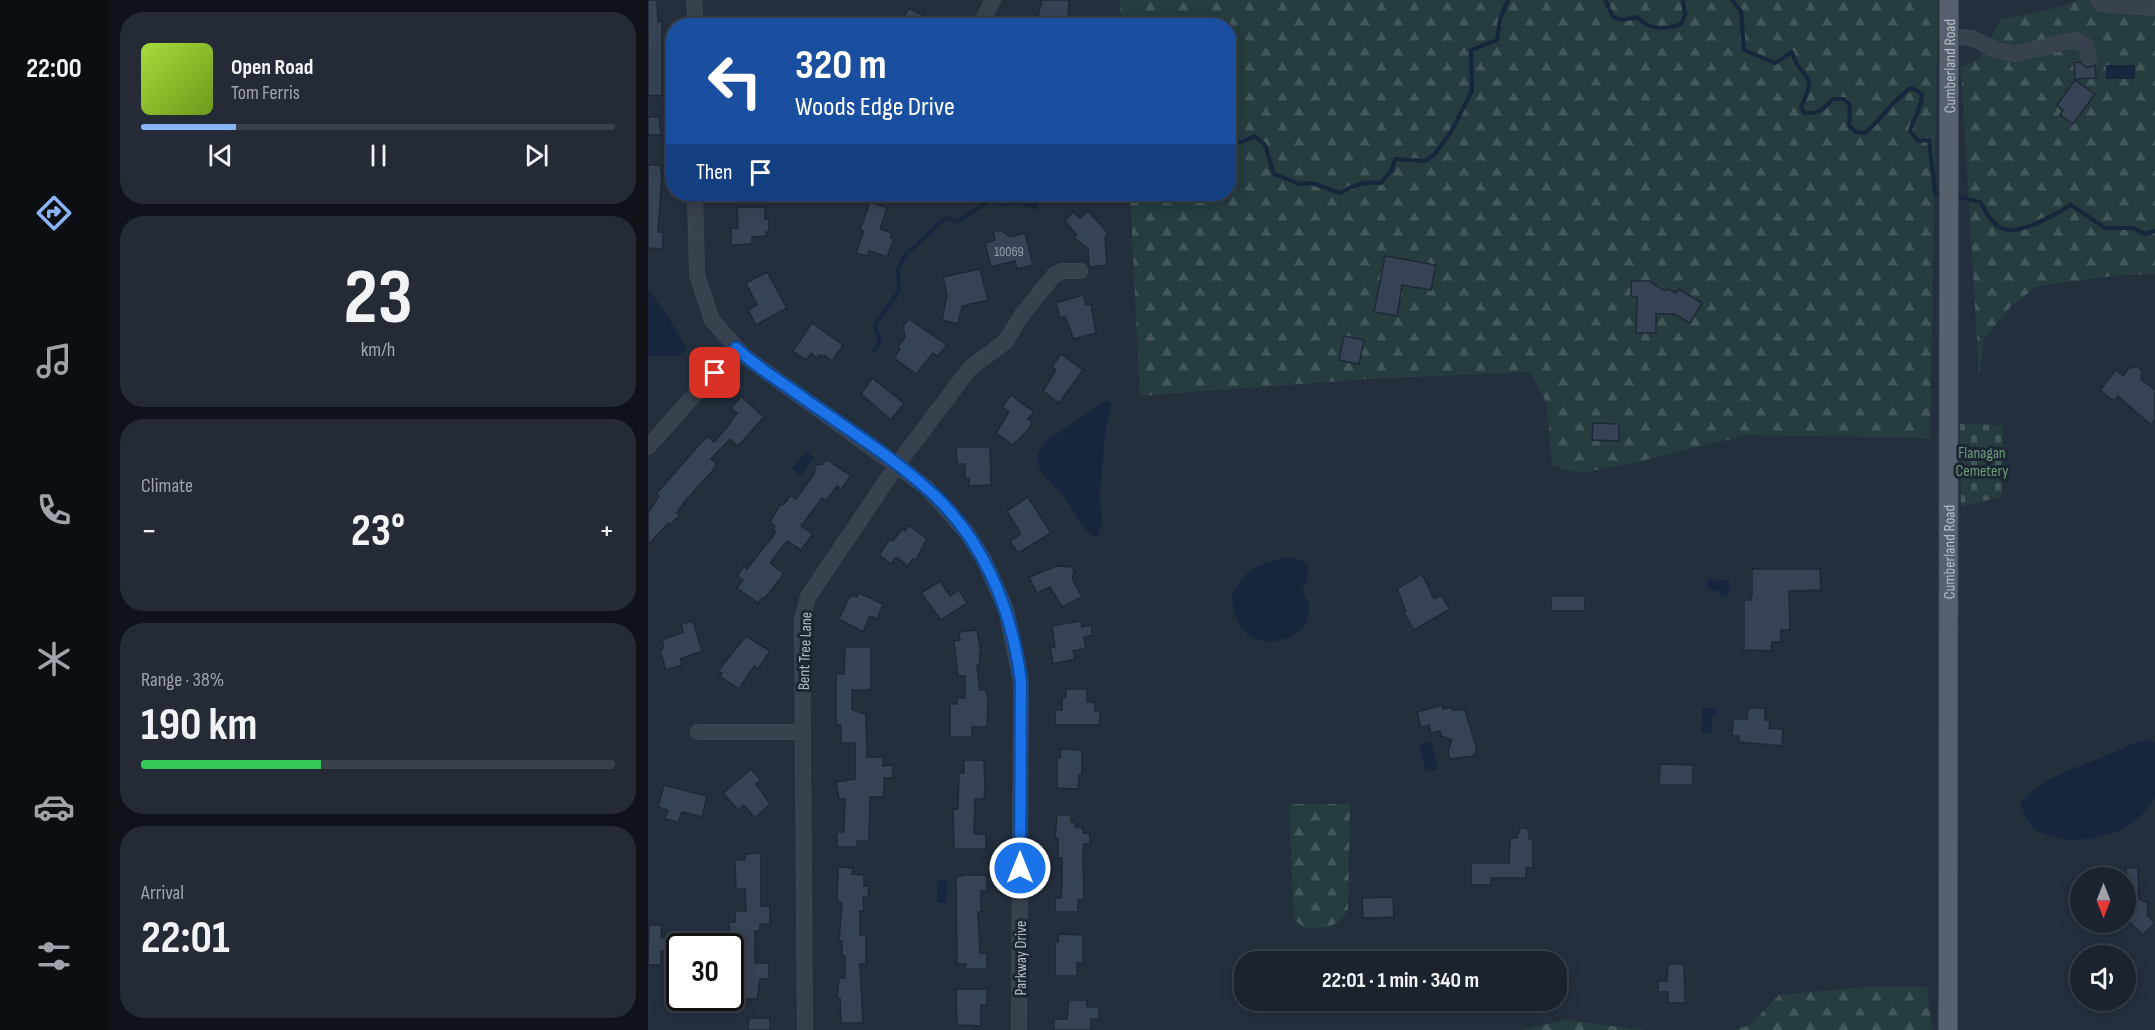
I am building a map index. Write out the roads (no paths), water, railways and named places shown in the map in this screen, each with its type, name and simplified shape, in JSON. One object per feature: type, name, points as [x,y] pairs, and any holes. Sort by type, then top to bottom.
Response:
[{"type":"main road","name":"Cumberland Road","points":[[1948,1030],[1950,0]]},
{"type":"street","points":[[694,0],[695,18]]},
{"type":"street","points":[[984,18],[993,0]]},
{"type":"street","points":[[2097,0],[2102,4],[2155,8]]},
{"type":"street","points":[[1949,36],[1972,38],[1996,50],[2014,54],[2073,40],[2085,45],[2089,58]]},
{"type":"street","name":"Parkway Drive","points":[[695,201],[695,259],[701,293],[712,320],[736,348],[897,465],[945,507],[984,560],[1006,609],[1021,682],[1019,1030]]},
{"type":"street","name":"Bent Tree Lane","points":[[805,1030],[802,620],[808,597],[897,465],[970,368],[1005,342],[1022,315],[1054,275],[1062,271],[1080,271]]},
{"type":"street","points":[[648,447],[736,348]]},
{"type":"street","points":[[698,732],[803,732]]},
{"type":"water","points":[[2106,65],[2135,65],[2135,79],[2106,79]]},
{"type":"water","points":[[648,290],[684,345],[686,350],[678,356],[648,356]]},
{"type":"water","points":[[1107,400],[1112,403],[1106,426],[1100,492],[1102,524],[1097,537],[1091,535],[1077,520],[1069,503],[1040,471],[1037,456],[1042,444]]},
{"type":"water","points":[[806,451],[814,458],[801,476],[792,469]]},
{"type":"water","points":[[1288,557],[1299,559],[1307,564],[1309,575],[1302,591],[1310,606],[1306,625],[1293,635],[1281,640],[1268,642],[1257,640],[1247,634],[1239,624],[1234,611],[1232,595],[1243,578],[1254,568]]},
{"type":"water","points":[[1708,579],[1727,580],[1730,584],[1728,597],[1723,597],[1717,591],[1706,588]]},
{"type":"water","points":[[1702,708],[1717,708],[1717,716],[1712,716],[1711,734],[1701,733]]},
{"type":"water","points":[[2150,740],[2155,743],[2155,798],[2136,820],[2111,834],[2073,840],[2047,835],[2030,825],[2020,803],[2046,781],[2130,745]]},
{"type":"water","points":[[1431,741],[1438,769],[1426,772],[1419,745]]},
{"type":"water","points":[[947,880],[947,903],[937,903],[937,881]]},
{"type":"waterway","points":[[1236,143],[1255,136],[1265,145],[1274,174],[1300,184],[1312,183],[1340,193],[1359,184],[1381,183],[1391,171],[1395,159],[1425,161],[1434,155],[1451,132],[1472,91],[1471,50],[1497,40],[1500,19],[1508,0]]},
{"type":"waterway","points":[[1605,0],[1613,17],[1622,20],[1637,17],[1652,27],[1658,28],[1681,24],[1685,15],[1683,0]]},
{"type":"waterway","points":[[1732,0],[1741,11],[1744,50],[1775,63],[1792,52],[1799,68],[1809,81],[1801,107],[1804,113],[1820,110],[1833,99],[1844,99],[1850,105],[1849,126],[1856,132],[1865,133],[1898,98],[1911,88],[1922,94],[1910,131],[1918,141],[1929,140],[1935,193],[1943,194]]},
{"type":"waterway","points":[[1954,196],[1980,202],[1995,224],[2008,230],[2027,227],[2071,205],[2105,228],[2133,228],[2145,234],[2155,231]]},
{"type":"waterway","points":[[873,350],[880,343],[875,325],[899,291],[898,269],[904,257],[940,222],[947,218],[957,222],[988,201]]},
{"type":"waterway","points":[[994,201],[1005,204],[1018,201]]},
{"type":"waterway","points":[[1018,201],[1035,207],[1038,201]]},
{"type":"park label","name":"Flanagan Cemetery","points":[[1982,461]]}]
